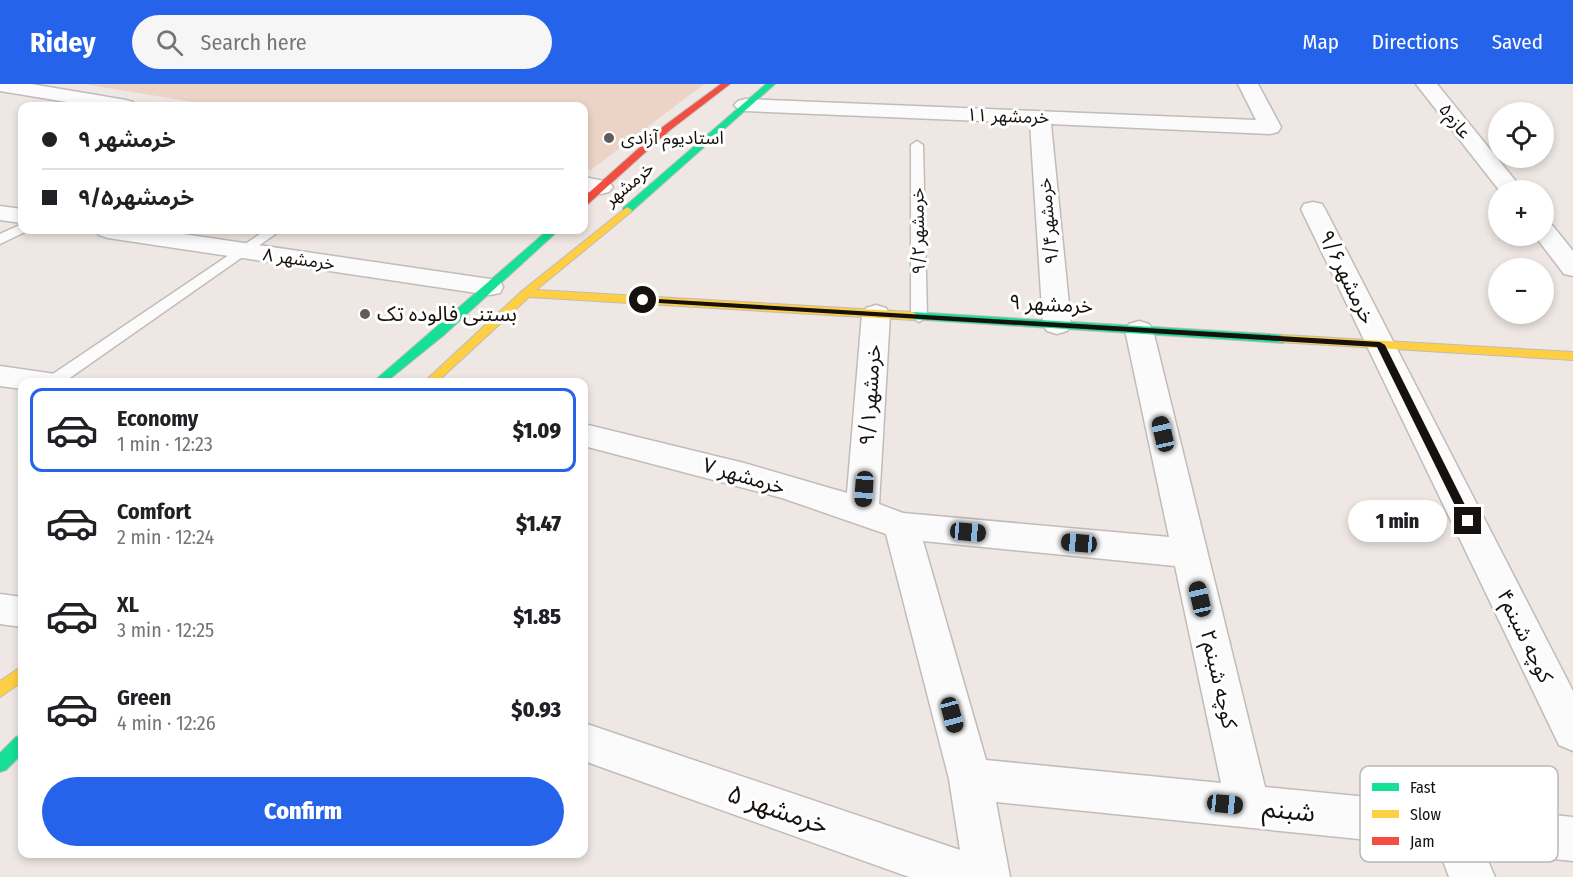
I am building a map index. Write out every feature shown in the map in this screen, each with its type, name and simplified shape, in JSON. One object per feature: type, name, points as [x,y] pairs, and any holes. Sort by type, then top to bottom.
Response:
[{"type":"main road","name":"خرمشهر","points":[[589,191],[726,84]]},
{"type":"main road","name":"خرمشهر","points":[[434,378],[526,293],[637,202],[771,84]]},
{"type":"main road","points":[[384,378],[550,234]]},
{"type":"main road","name":"خرمشهر ۹","points":[[526,293],[1573,356]]},
{"type":"main road","points":[[0,690],[18,676]]},
{"type":"main road","points":[[0,764],[18,747]]},
{"type":"street","name":"خرمشهر ۱۱","points":[[745,105],[1270,127],[1248,84]]},
{"type":"street","name":"عازم۵","points":[[1426,84],[1503,180]]},
{"type":"street","points":[[8,85],[104,102]]},
{"type":"street","name":"خرمشهر۹/۴","points":[[1040,118],[1057,325]]},
{"type":"street","name":"خرمشهر۹/۶","points":[[1313,208],[1478,541]]},
{"type":"street","points":[[0,213],[18,215]]},
{"type":"street","name":"خرمشهر ۸","points":[[135,234],[490,287]]},
{"type":"street","points":[[1554,244],[1573,268]]},
{"type":"street","name":"خرمشهر۹/۱","points":[[862,511],[876,314]]},
{"type":"street","points":[[1139,330],[1186,535]]},
{"type":"street","points":[[0,376],[18,378]]},
{"type":"street","name":"خرمشهر ۷","points":[[588,436],[741,474],[862,511],[901,526],[1186,535]]},
{"type":"street","points":[[901,526],[969,779],[987,877]]},
{"type":"street","name":"کوچه شبنم۲","points":[[1186,535],[1248,806]]},
{"type":"street","name":"کوچه شبنم۴","points":[[1478,541],[1573,732]]},
{"type":"street","points":[[0,609],[18,611]]},
{"type":"street","name":"خرمشهر ۵","points":[[588,743],[973,877]]},
{"type":"street","name":"شبنم","points":[[969,779],[1360,818]]},
{"type":"street","name":"شبنم","points":[[1558,838],[1573,839]]},
{"type":"street","points":[[1466,862],[1472,877]]},
{"type":"lane","name":"خرمشهر۹/۲","points":[[917,146],[919,317]]},
{"type":"lane","points":[[0,240],[18,230]]},
{"type":"lane","points":[[58,378],[268,234]]},
{"type":"shaded area","name":"استادیوم آزادی","points":[[84,84],[704,84],[591,170],[588,170],[588,102],[193,102]]},
{"type":"traffic: fast","points":[[627,210],[771,84]]},
{"type":"traffic: fast","points":[[384,378],[440,332],[550,234]]},
{"type":"traffic: fast","points":[[913,316],[1283,339]]},
{"type":"traffic: fast","points":[[0,764],[18,747]]},
{"type":"traffic: slow","points":[[434,378],[526,293],[627,210]]},
{"type":"traffic: slow","points":[[526,293],[913,316]]},
{"type":"traffic: slow","points":[[1283,339],[1573,356]]},
{"type":"traffic: slow","points":[[0,690],[18,676]]},
{"type":"traffic: jam","points":[[588,198],[667,128],[726,84]]},
{"type":"place","name":"استادیوم آزادی","points":[[609,138]]},
{"type":"place","name":"بستنی فالوده تک","points":[[365,314]]},
{"type":"route","points":[[643,300],[1380,345],[1468,521]]}]
